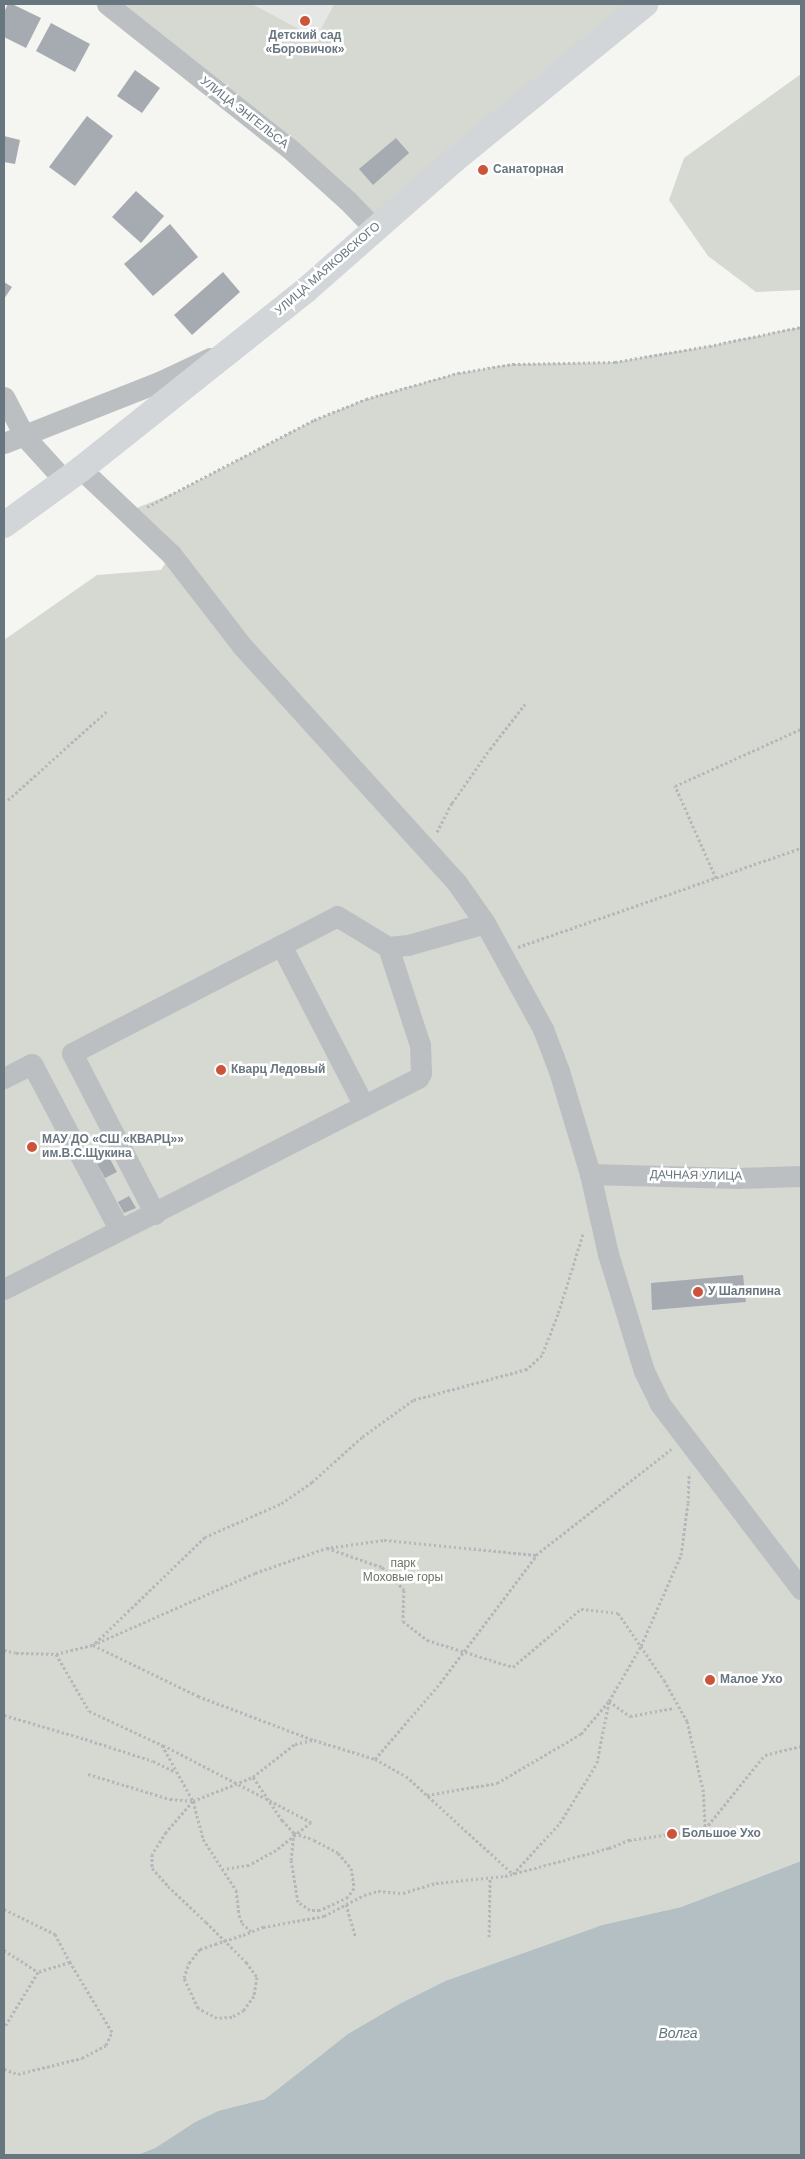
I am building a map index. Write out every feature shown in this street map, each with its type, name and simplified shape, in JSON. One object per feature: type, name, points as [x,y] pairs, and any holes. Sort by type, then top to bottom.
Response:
[{"type":"main road","name":"УЛИЦА МАЯКОВСКОГО","points":[[4,525],[73,475],[306,290],[454,160],[645,4]]},
{"type":"street","name":"УЛИЦА ЭНГЕЛЬСА","points":[[119,8],[289,148],[348,200],[375,229]]},
{"type":"street","points":[[4,443],[24,437],[159,382],[239,344]]},
{"type":"street","points":[[4,397],[24,437],[73,475],[127,512],[171,554],[243,646],[457,882],[485,923],[543,1029],[559,1070],[590,1174],[608,1254],[644,1371],[660,1404],[801,1589]]},
{"type":"street","points":[[155,1214],[72,1053],[337,916],[388,947],[408,946],[485,923]]},
{"type":"street","points":[[281,945],[364,1106]]},
{"type":"street","points":[[4,1290],[115,1232],[155,1214],[412,1083],[421,1073],[420,1045],[388,947]]},
{"type":"street","points":[[4,1078],[32,1064],[116,1223],[115,1232]]},
{"type":"street","name":"ДАЧНАЯ УЛИЦА","points":[[590,1174],[737,1178],[801,1176]]},
{"type":"path","points":[[127,512],[152,506],[314,420],[366,399],[458,373],[513,364],[615,362],[709,346],[801,327]]},
{"type":"path","points":[[428,851],[452,803],[525,704]]},
{"type":"path","points":[[8,800],[107,711]]},
{"type":"path","points":[[716,878],[675,786],[801,729]]},
{"type":"path","points":[[502,952],[801,848]]},
{"type":"path","points":[[93,1645],[205,1537],[280,1504],[312,1482],[362,1437],[413,1400],[527,1369],[542,1355],[555,1322],[584,1227]]},
{"type":"path","points":[[376,1760],[464,1651],[536,1555],[688,1440]]},
{"type":"path","points":[[426,1795],[496,1783],[581,1734],[609,1701],[641,1646],[681,1555],[688,1503],[688,1440]]},
{"type":"path","points":[[4,1650],[16,1653],[56,1654],[93,1645],[255,1573],[326,1548],[384,1540],[536,1555]]},
{"type":"path","points":[[326,1548],[382,1567],[404,1590],[403,1621],[426,1640],[513,1667],[581,1609],[618,1612],[664,1680],[687,1721],[703,1789],[705,1829]]},
{"type":"path","points":[[93,1645],[198,1696],[314,1740],[376,1760],[406,1776],[513,1874]]},
{"type":"path","points":[[56,1654],[89,1711],[162,1745],[269,1802],[311,1822],[294,1833],[276,1850],[249,1865],[223,1869]]},
{"type":"path","points":[[609,1701],[630,1716],[674,1708]]},
{"type":"path","points":[[513,1874],[560,1823],[597,1763],[609,1701]]},
{"type":"path","points":[[4,1715],[153,1761],[178,1772]]},
{"type":"path","points":[[88,1774],[170,1799],[193,1801],[253,1777],[295,1744],[314,1740]]},
{"type":"path","points":[[162,1745],[193,1801],[203,1839],[236,1890],[239,1915],[242,1923],[251,1931]]},
{"type":"path","points":[[193,1801],[166,1832],[156,1847],[152,1854],[152,1868],[168,1886],[220,1935],[226,1942],[246,1962],[257,1977],[254,1996],[244,2010],[232,2017],[217,2018],[198,2008],[184,1978],[189,1963],[200,1949],[224,1941],[234,1938],[243,1935],[251,1931],[324,1916],[346,1904],[378,1892],[403,1893],[436,1883],[513,1874],[610,1848],[629,1840],[705,1829],[765,1756],[801,1746]]},
{"type":"path","points":[[253,1777],[269,1802],[294,1833],[314,1840],[338,1853],[345,1860],[351,1868],[354,1888],[348,1897],[320,1910],[310,1910],[298,1902],[291,1860],[294,1833]]},
{"type":"path","points":[[489,1937],[490,1877]]},
{"type":"path","points":[[346,1904],[355,1936]]},
{"type":"path","points":[[4,1909],[55,1934],[112,2032],[106,2045],[82,2058],[18,2074],[4,2069]]},
{"type":"path","points":[[4,1950],[38,1972]]},
{"type":"path","points":[[4,2028],[38,1972],[70,1962]]},
{"type":"shaded area","name":"Детский сад «Боровичок»","points":[[252,4],[334,4],[316,38]]},
{"type":"green space","points":[[107,4],[252,4],[316,38],[334,4],[645,4],[375,229]]},
{"type":"green space","points":[[801,74],[801,290],[756,292],[708,256],[669,200],[684,158]]},
{"type":"green space","name":"парк Моховые горы","points":[[801,327],[801,1861],[681,1907],[602,1925],[445,1981],[401,2003],[321,2055],[265,2099],[218,2111],[195,2122],[155,2148],[137,2155],[4,2155],[4,640],[97,575],[161,570],[171,554],[127,512],[181,490],[314,420],[366,399],[458,373],[513,364],[615,362],[709,346]]},
{"type":"water","name":"Волга","points":[[801,1861],[801,2155],[137,2155],[155,2148],[195,2122],[218,2111],[265,2099],[348,2034],[401,2003],[445,1981],[602,1925],[681,1907]]},
{"type":"building","points":[[8,4],[12,4],[41,18],[26,48],[4,37],[4,12]]},
{"type":"building","points":[[51,23],[90,44],[75,72],[36,51]]},
{"type":"building","points":[[135,70],[160,88],[142,113],[117,96]]},
{"type":"building","points":[[87,116],[113,136],[75,186],[49,167]]},
{"type":"building","points":[[4,136],[20,140],[15,164],[4,162]]},
{"type":"building","points":[[396,138],[409,153],[373,185],[359,169]]},
{"type":"building","points":[[136,191],[164,216],[141,243],[112,217]]},
{"type":"building","points":[[170,224],[198,257],[153,296],[124,264]]},
{"type":"building","points":[[223,272],[240,292],[192,335],[174,315]]},
{"type":"building","points":[[4,282],[12,287],[4,299]]},
{"type":"building","points":[[109,1157],[117,1172],[105,1178],[97,1164]]},
{"type":"building","points":[[129,1196],[136,1208],[124,1213],[118,1202]]},
{"type":"building","name":"У Шаляпина","points":[[743,1275],[746,1302],[652,1310],[651,1283]]},
{"type":"place","name":"Детский сад «Боровичок»","points":[[305,21]]},
{"type":"place","name":"Санаторная","points":[[483,170]]},
{"type":"place","name":"Кварц Ледовый","points":[[221,1070]]},
{"type":"place","name":"МАУ ДО «СШ «КВАРЦ»» им.В.С.Щукина","points":[[32,1147]]},
{"type":"place","name":"У Шаляпина","points":[[698,1292]]},
{"type":"place","name":"Малое Ухо","points":[[710,1680]]},
{"type":"place","name":"Большое Ухо","points":[[672,1834]]}]
